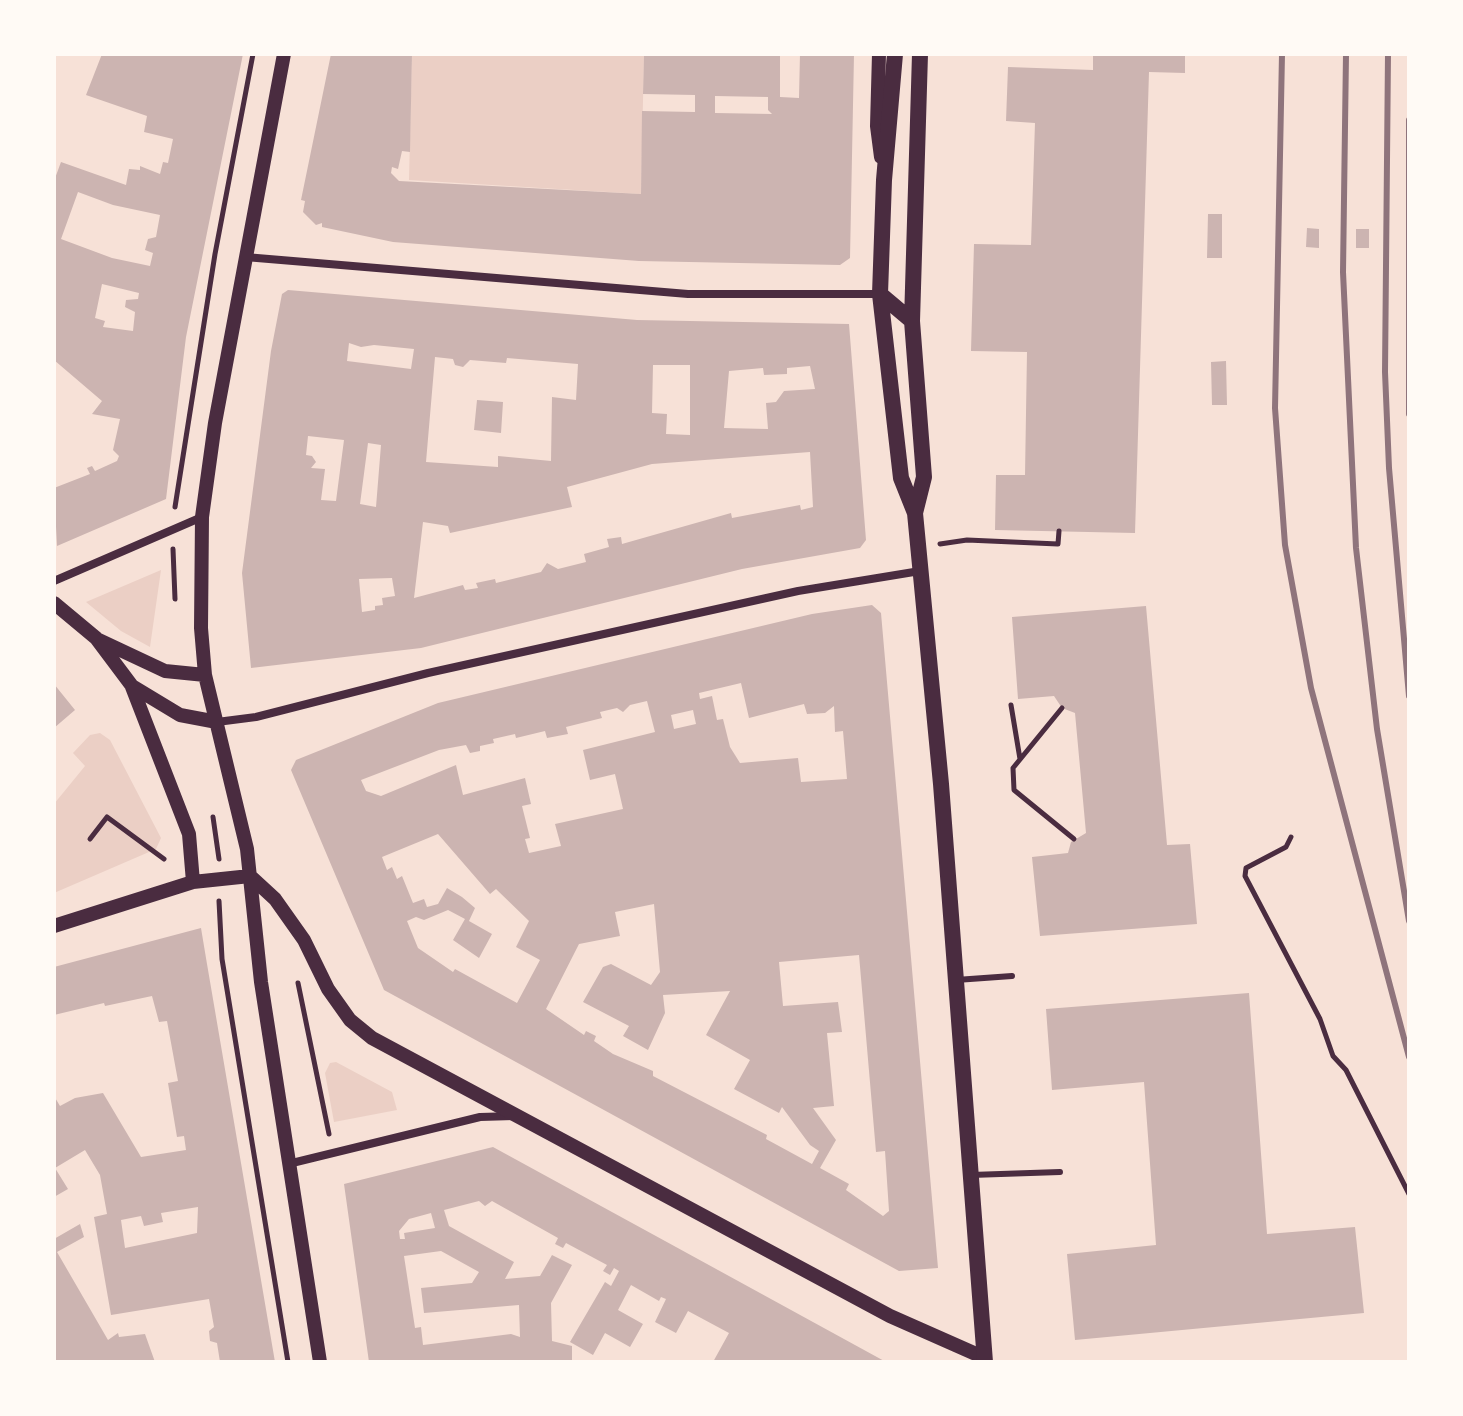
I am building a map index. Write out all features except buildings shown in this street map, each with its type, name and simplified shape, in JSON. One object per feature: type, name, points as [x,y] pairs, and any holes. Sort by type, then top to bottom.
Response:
[{"type":"main road","points":[[895,54],[884,180],[880,294],[901,478],[915,513],[921,571],[987,1361]]},
{"type":"main road","points":[[915,513],[924,477],[912,321],[920,54]]},
{"type":"main road","points":[[880,294],[912,321]]},
{"type":"street","points":[[284,54],[245,257],[202,517],[200,590],[205,675],[250,876],[288,1164],[320,1362]]},
{"type":"street","points":[[879,54],[877,126],[884,180]]},
{"type":"street","points":[[245,257],[688,294],[880,294]]},
{"type":"street","points":[[54,581],[202,517]]},
{"type":"street","points":[[132,686],[180,715],[217,722],[256,717],[428,673],[798,591],[921,571]]},
{"type":"street","points":[[54,603],[96,638],[132,686],[189,834],[193,882]]},
{"type":"street","points":[[96,638],[165,671],[205,675]]},
{"type":"street","points":[[54,926],[193,882],[250,876],[275,899],[304,940],[328,989],[350,1020],[372,1038],[521,1115],[890,1316],[987,1361]]},
{"type":"street","points":[[288,1164],[480,1117],[521,1115]]},
{"type":"lane","points":[[956,980],[1012,976]]},
{"type":"lane","points":[[971,1175],[1060,1172]]},
{"type":"path","points":[[173,564],[175,501],[210,280],[253,54]]},
{"type":"path","points":[[918,547],[967,540],[1058,544],[1059,531]]},
{"type":"path","points":[[1011,705],[1021,760]]},
{"type":"path","points":[[1062,708],[1013,768],[1014,790],[1074,839]]},
{"type":"path","points":[[90,839],[107,817],[164,859]]},
{"type":"path","points":[[1291,837],[1286,847],[1246,868],[1245,876],[1320,1019],[1333,1056],[1346,1070],[1409,1194]]},
{"type":"path","points":[[218,925],[288,1362]]},
{"type":"path","points":[[297,980],[333,1154]]},
{"type":"shaded area","points":[[412,54],[644,54],[641,194],[409,180]]},
{"type":"shaded area","points":[[161,570],[150,647],[121,631],[86,602]]},
{"type":"shaded area","points":[[100,733],[110,740],[161,838],[156,849],[54,893],[54,804],[85,766],[73,753],[90,735]]},
{"type":"shaded area","points":[[336,1062],[392,1092],[397,1110],[334,1122],[325,1073],[330,1063]]},
{"type":"railway","points":[[1282,54],[1275,408],[1285,545],[1311,688],[1409,1057]]},
{"type":"railway","points":[[1346,54],[1343,272],[1356,548],[1377,729],[1409,921]]},
{"type":"railway","points":[[1388,54],[1385,372],[1389,468],[1409,696]]},
{"type":"railway","points":[[1409,120],[1409,414]]}]
